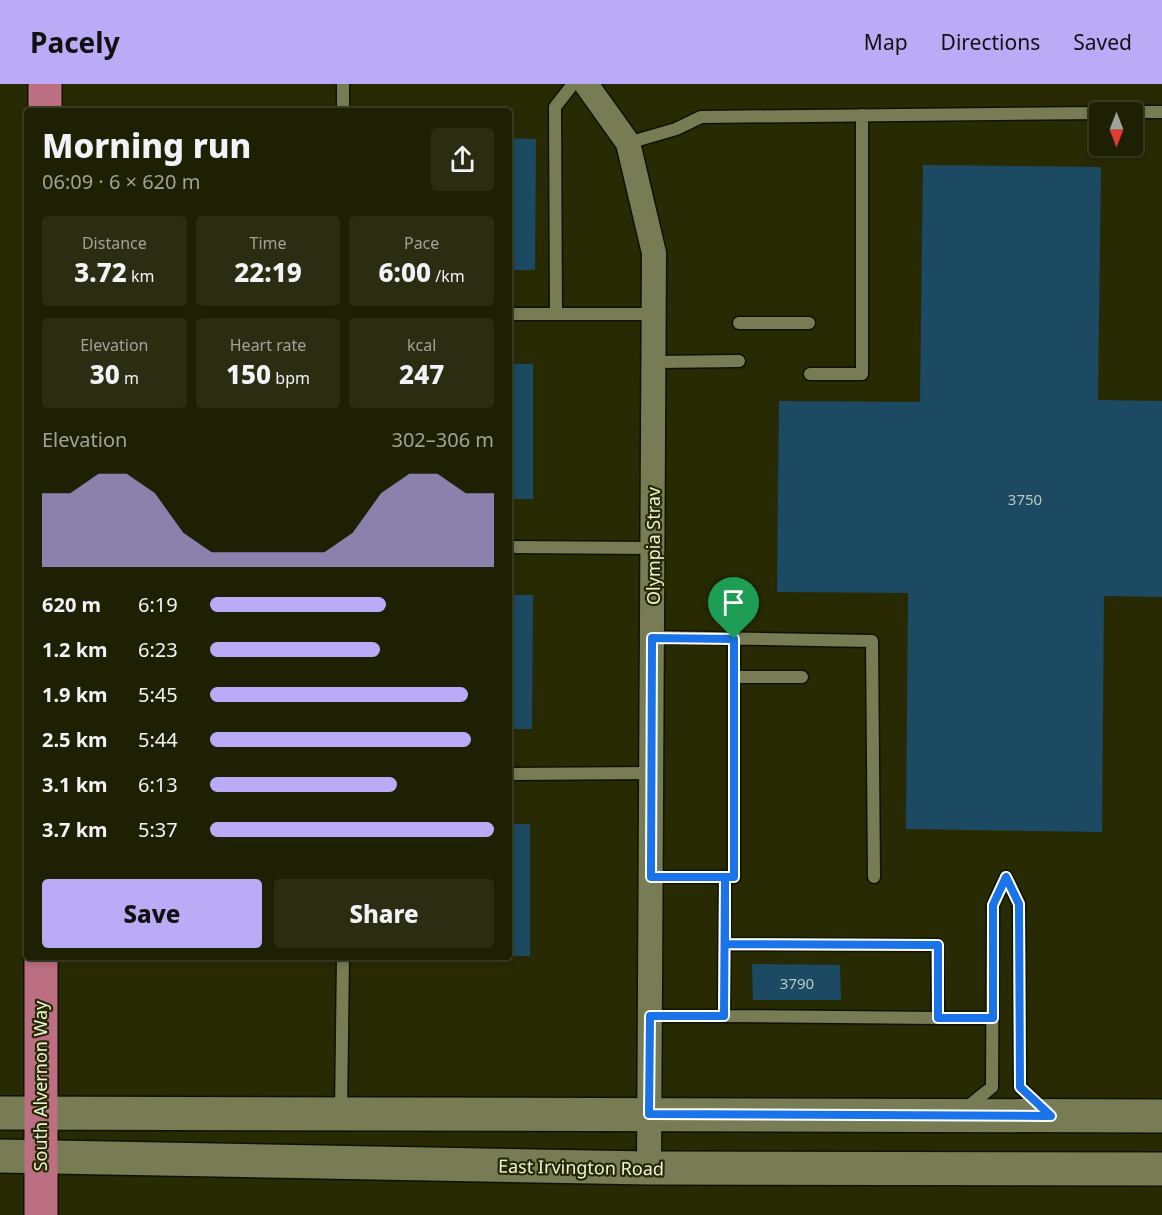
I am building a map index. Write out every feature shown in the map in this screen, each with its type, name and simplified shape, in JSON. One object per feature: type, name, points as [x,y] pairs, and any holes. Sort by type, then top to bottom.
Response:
[{"type":"main road","points":[[45,84],[45,108]]},
{"type":"main road","name":"South Alvernon Way","points":[[41,960],[39,1113],[41,1215]]},
{"type":"main road","points":[[0,1113],[1162,1116]]},
{"type":"main road","name":"East Irvington Road","points":[[0,1156],[649,1168],[1162,1169]]},
{"type":"street","name":"Olympia Strav","points":[[586,84],[628,143],[654,253],[649,1168]]},
{"type":"lane","points":[[343,84],[343,108]]},
{"type":"lane","points":[[556,314],[555,107],[573,84]]},
{"type":"lane","points":[[1143,112],[1162,112]]},
{"type":"lane","points":[[628,143],[676,129],[701,117],[1089,113]]},
{"type":"lane","points":[[810,374],[862,374],[862,115]]},
{"type":"lane","points":[[512,314],[654,314]]},
{"type":"lane","points":[[739,323],[809,322]]},
{"type":"lane","points":[[654,362],[739,361]]},
{"type":"lane","points":[[512,547],[653,548]]},
{"type":"lane","points":[[652,638],[872,641],[874,877]]},
{"type":"lane","points":[[651,877],[734,877],[734,639]]},
{"type":"lane","points":[[735,677],[802,677]]},
{"type":"lane","points":[[512,774],[651,773]]},
{"type":"lane","points":[[724,1016],[725,877]]},
{"type":"lane","points":[[958,1115],[992,1087],[993,905],[1006,877],[1019,904],[1020,1087],[1051,1116]]},
{"type":"lane","points":[[725,944],[938,945],[938,1018]]},
{"type":"lane","points":[[341,1114],[343,960]]},
{"type":"lane","points":[[650,1016],[993,1018]]},
{"type":"building","points":[[512,138],[536,139],[535,270],[512,270]]},
{"type":"building","points":[[923,165],[1101,167],[1098,400],[1162,401],[1162,597],[1104,596],[1102,832],[906,829],[908,593],[777,592],[779,401],[920,402]]},
{"type":"building","points":[[512,364],[533,364],[533,499],[512,499]]},
{"type":"building","points":[[512,595],[533,595],[532,729],[512,729]]},
{"type":"building","points":[[512,824],[530,824],[530,956],[512,956]]},
{"type":"building","points":[[752,964],[840,965],[841,1000],[753,1000]]},
{"type":"route","points":[[734,639],[652,638],[651,877],[725,877],[725,944],[938,945],[938,1018],[993,1018],[993,905],[1006,877],[1019,904],[1020,1087],[1051,1116],[649,1114],[650,1016],[724,1016],[725,877],[734,877],[734,639]]}]
